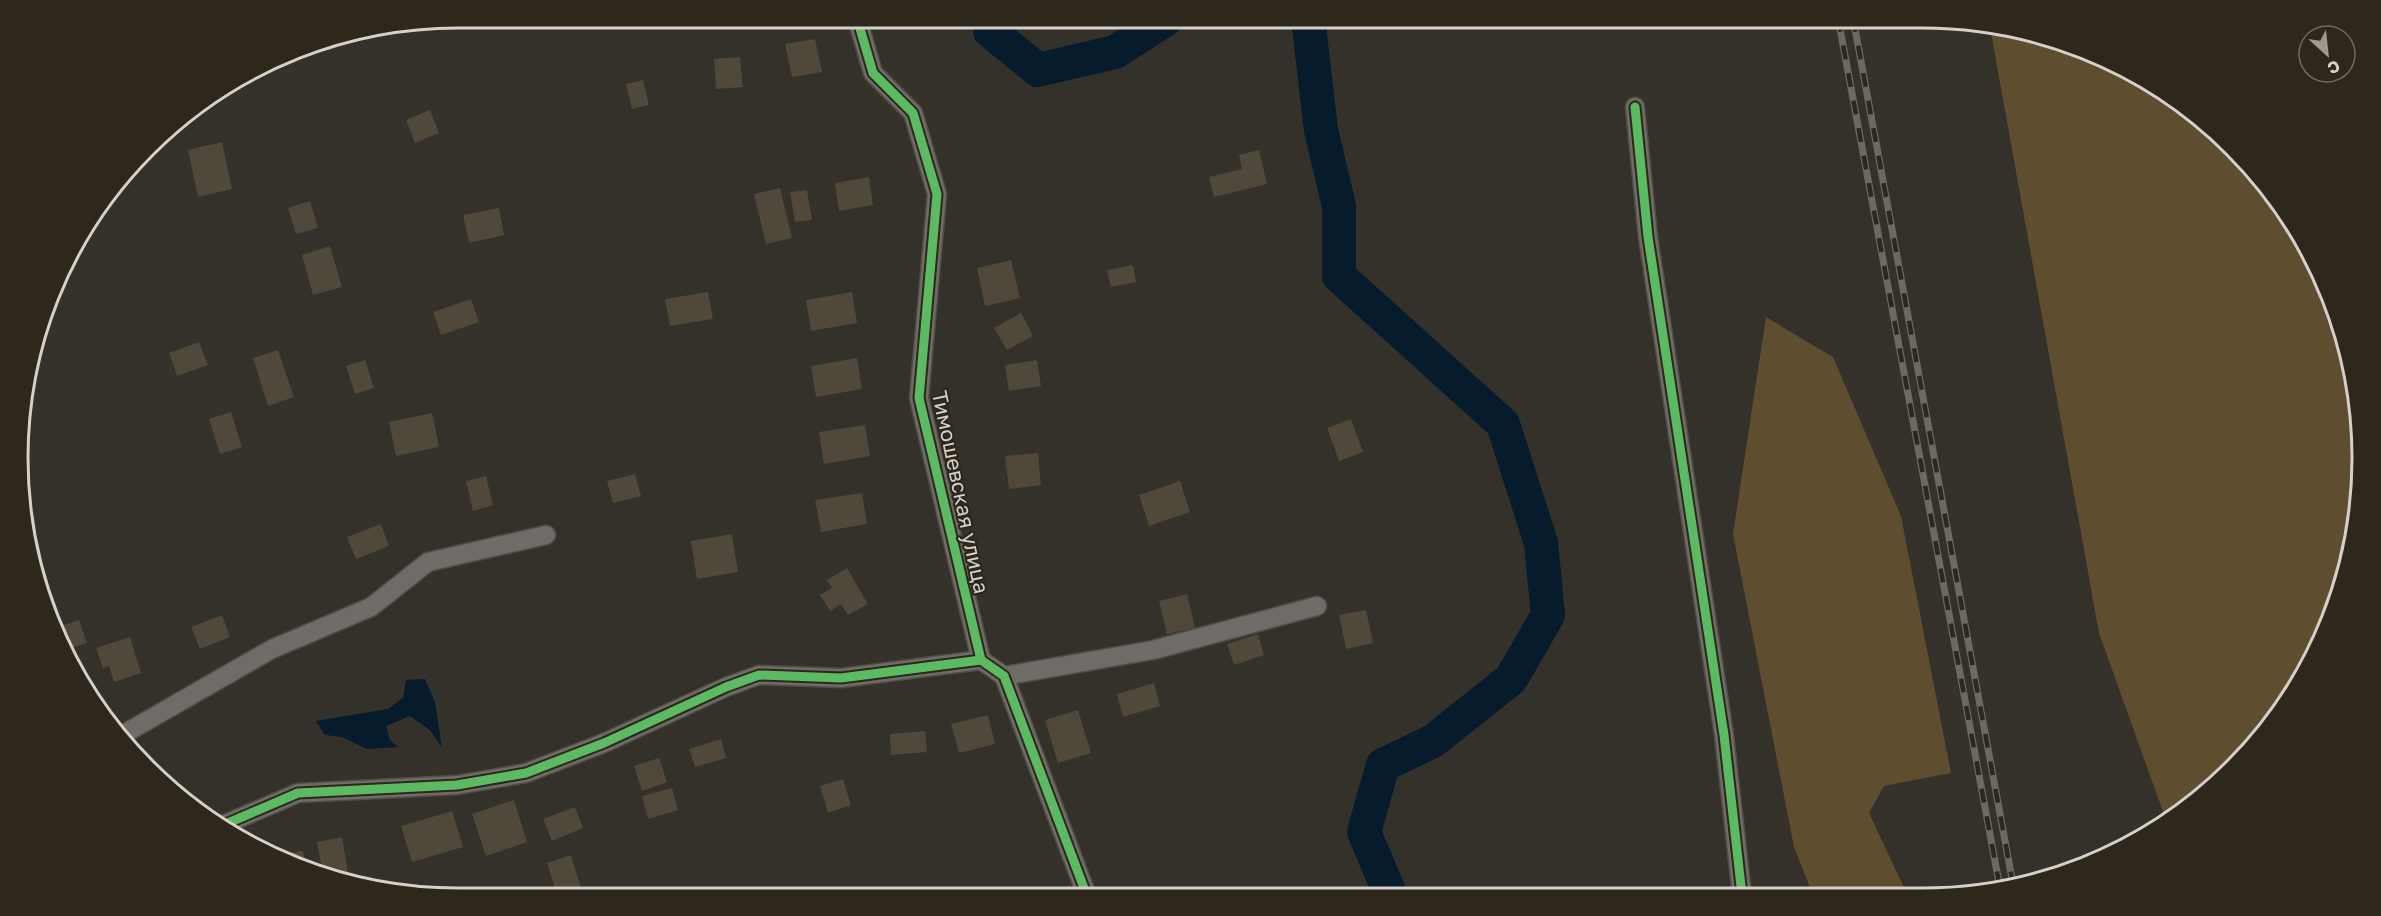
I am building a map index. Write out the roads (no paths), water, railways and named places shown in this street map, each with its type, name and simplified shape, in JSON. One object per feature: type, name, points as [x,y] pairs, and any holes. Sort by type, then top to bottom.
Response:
[{"type":"street","name":"Тимошевская улица","points":[[860,28],[873,73],[913,113],[937,194],[918,398],[981,660]]},
{"type":"street","points":[[1635,107],[1648,237],[1724,735],[1741,888]]},
{"type":"street","points":[[128,732],[272,649],[371,607],[428,562],[546,534]]},
{"type":"street","points":[[1004,676],[1153,650],[1317,606]]},
{"type":"street","points":[[230,822],[298,793],[456,785],[526,773],[604,743],[726,687],[759,675],[841,678],[981,660],[1004,676],[1084,888]]},
{"type":"water","points":[[425,679],[435,702],[442,748],[430,730],[410,716],[386,726],[390,740],[398,747],[367,749],[342,737],[325,735],[316,721],[388,709],[403,698],[406,680]]},
{"type":"waterway","points":[[991,28],[990,31],[1038,70],[1115,52],[1152,28]]},
{"type":"waterway","points":[[1309,28],[1321,130],[1339,206],[1339,276],[1503,424],[1541,543],[1548,615],[1511,679],[1433,741],[1383,765],[1364,832],[1388,888]]},
{"type":"railway","points":[[1840,28],[1999,880]]},
{"type":"railway","points":[[1855,28],[2012,878]]}]
